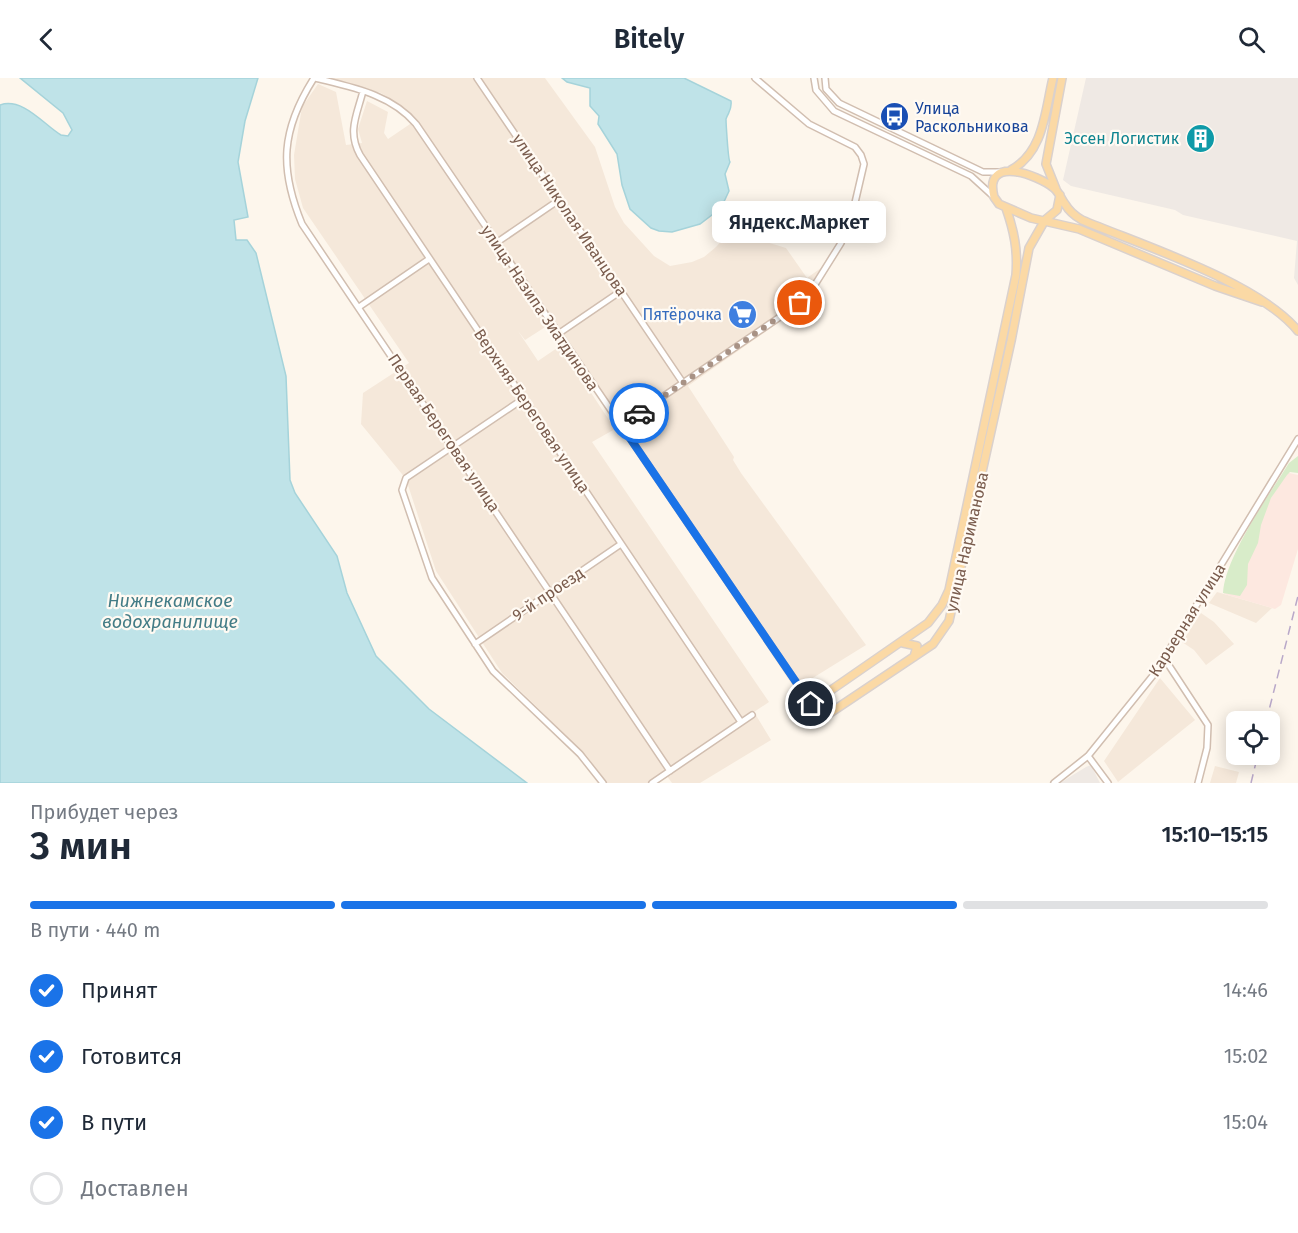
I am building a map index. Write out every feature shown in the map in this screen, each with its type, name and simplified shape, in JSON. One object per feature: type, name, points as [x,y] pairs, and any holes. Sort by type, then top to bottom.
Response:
[{"type":"main road","points":[[1053,78],[1038,141],[1028,156],[1010,170],[1002,171],[994,183],[994,197],[1006,208],[1031,218],[1079,230],[1215,286],[1262,302]]},
{"type":"main road","points":[[1062,78],[1046,164],[1069,210],[1082,220],[1224,279],[1283,316],[1298,331]]},
{"type":"main road","points":[[1010,170],[1058,192]]},
{"type":"main road","name":"улица Нариманова","points":[[1006,208],[1018,254],[1016,275],[951,583],[942,605],[928,623],[903,643],[811,704],[821,719],[933,644],[949,621],[1029,248],[1045,220],[1057,210],[1058,192]]},
{"type":"main road","points":[[903,643],[917,646],[918,650],[912,659]]},
{"type":"street","name":"улица Назипа Зиатдинова","points":[[314,78],[325,79],[363,91],[393,103],[412,119],[811,704]]},
{"type":"street","name":"Первая Береговая улица","points":[[314,78],[300,100],[290,129],[286,154],[288,183],[302,224],[670,771]]},
{"type":"street","name":"улица Николая Иванцова","points":[[477,78],[682,383]]},
{"type":"street","points":[[621,425],[776,320],[805,297],[837,250],[851,219],[864,164],[855,147],[809,124],[756,78]]},
{"type":"street","points":[[814,78],[816,90],[834,111],[971,176],[994,197]]},
{"type":"street","points":[[825,78],[826,89],[839,103],[983,172],[1002,171]]},
{"type":"street","name":"Верхняя Береговая улица","points":[[363,91],[353,125],[356,146],[383,192],[741,722]]},
{"type":"street","points":[[496,243],[559,200]]},
{"type":"street","points":[[359,307],[429,259]]},
{"type":"street","points":[[558,334],[621,291]]},
{"type":"street","points":[[523,399],[406,478],[402,490],[429,571],[475,644],[500,680],[580,754],[603,783]]},
{"type":"street","name":"Карьерная улица","points":[[1054,783],[1088,756],[1112,729],[1164,658],[1298,439]]},
{"type":"street","name":"9-й проезд","points":[[475,644],[621,544]]},
{"type":"street","points":[[1164,658],[1208,725],[1207,748],[1198,783]]},
{"type":"street","points":[[652,783],[752,715]]},
{"type":"street","points":[[1088,756],[1108,783]]},
{"type":"shaded area","points":[[329,78],[545,78],[595,147],[615,207],[624,223],[654,256],[670,266],[704,257],[745,214],[763,241],[786,248],[807,278],[821,268],[834,249],[852,208],[862,165],[860,159],[853,149],[809,127],[770,94],[773,89],[812,123],[855,143],[863,154],[866,169],[853,220],[840,250],[807,299],[792,313],[688,386],[734,457],[733,460],[741,473],[866,645],[795,689],[550,324],[525,340],[518,331],[538,361],[560,346],[615,429],[592,442],[769,702],[754,712],[771,740],[700,783],[672,783],[664,772],[649,783],[606,783],[587,756],[502,673],[436,571],[406,479],[361,424],[363,393],[409,363],[303,208],[295,179],[294,155],[302,107],[318,84],[336,92],[346,145],[362,143],[358,129],[367,101],[388,112],[384,133],[388,139],[416,120],[405,108],[381,93]]},
{"type":"shaded area","points":[[1086,78],[1298,78],[1298,285],[1294,278],[1297,241],[1071,186],[1063,180]]},
{"type":"shaded area","points":[[1289,473],[1298,475],[1298,549],[1281,605],[1275,609],[1224,594],[1248,539],[1284,475]]},
{"type":"shaded area","points":[[1217,592],[1272,608],[1256,623],[1209,603]]},
{"type":"shaded area","points":[[1201,613],[1214,622],[1234,644],[1206,665],[1194,650],[1182,642]]},
{"type":"shaded area","points":[[1160,678],[1195,720],[1118,782],[1104,761]]},
{"type":"shaded area","points":[[1091,765],[1100,783],[1060,783],[1086,767]]},
{"type":"shaded area","points":[[1215,766],[1239,772],[1236,783],[1210,783]]},
{"type":"green space","points":[[1298,456],[1298,473],[1290,472],[1271,498],[1261,525],[1258,543],[1248,564],[1247,585],[1240,596],[1223,593],[1231,562],[1239,544],[1289,463]]},
{"type":"water","name":"Нижнекамское водохранилище","points":[[20,78],[258,78],[245,121],[238,162],[248,217],[234,220],[236,240],[247,240],[256,253],[286,376],[290,480],[295,493],[337,556],[347,593],[376,656],[429,709],[527,783],[0,783],[0,105],[9,104],[25,108],[61,135],[68,136],[72,130],[63,113]]},
{"type":"water","points":[[562,78],[684,78],[731,101],[731,109],[726,119],[730,162],[725,174],[729,191],[721,208],[700,224],[672,232],[651,228],[630,209],[622,185],[617,154],[598,124],[599,116],[590,106],[590,88],[567,82]]},
{"type":"railway","points":[[1269,711],[1298,596]]},
{"type":"railway","points":[[1251,783],[1255,765]]},
{"type":"way so far","points":[[639,413],[800,303]]},
{"type":"place","name":"Улица Раскольникова","points":[[894,117]]},
{"type":"place","name":"Эссен Логистик","points":[[1200,138]]},
{"type":"place","name":"Яндекс.Маркет","points":[[800,303]]},
{"type":"place","name":"Пятёрочка","points":[[743,314]]},
{"type":"route","points":[[639,413],[621,425],[811,704]]}]
